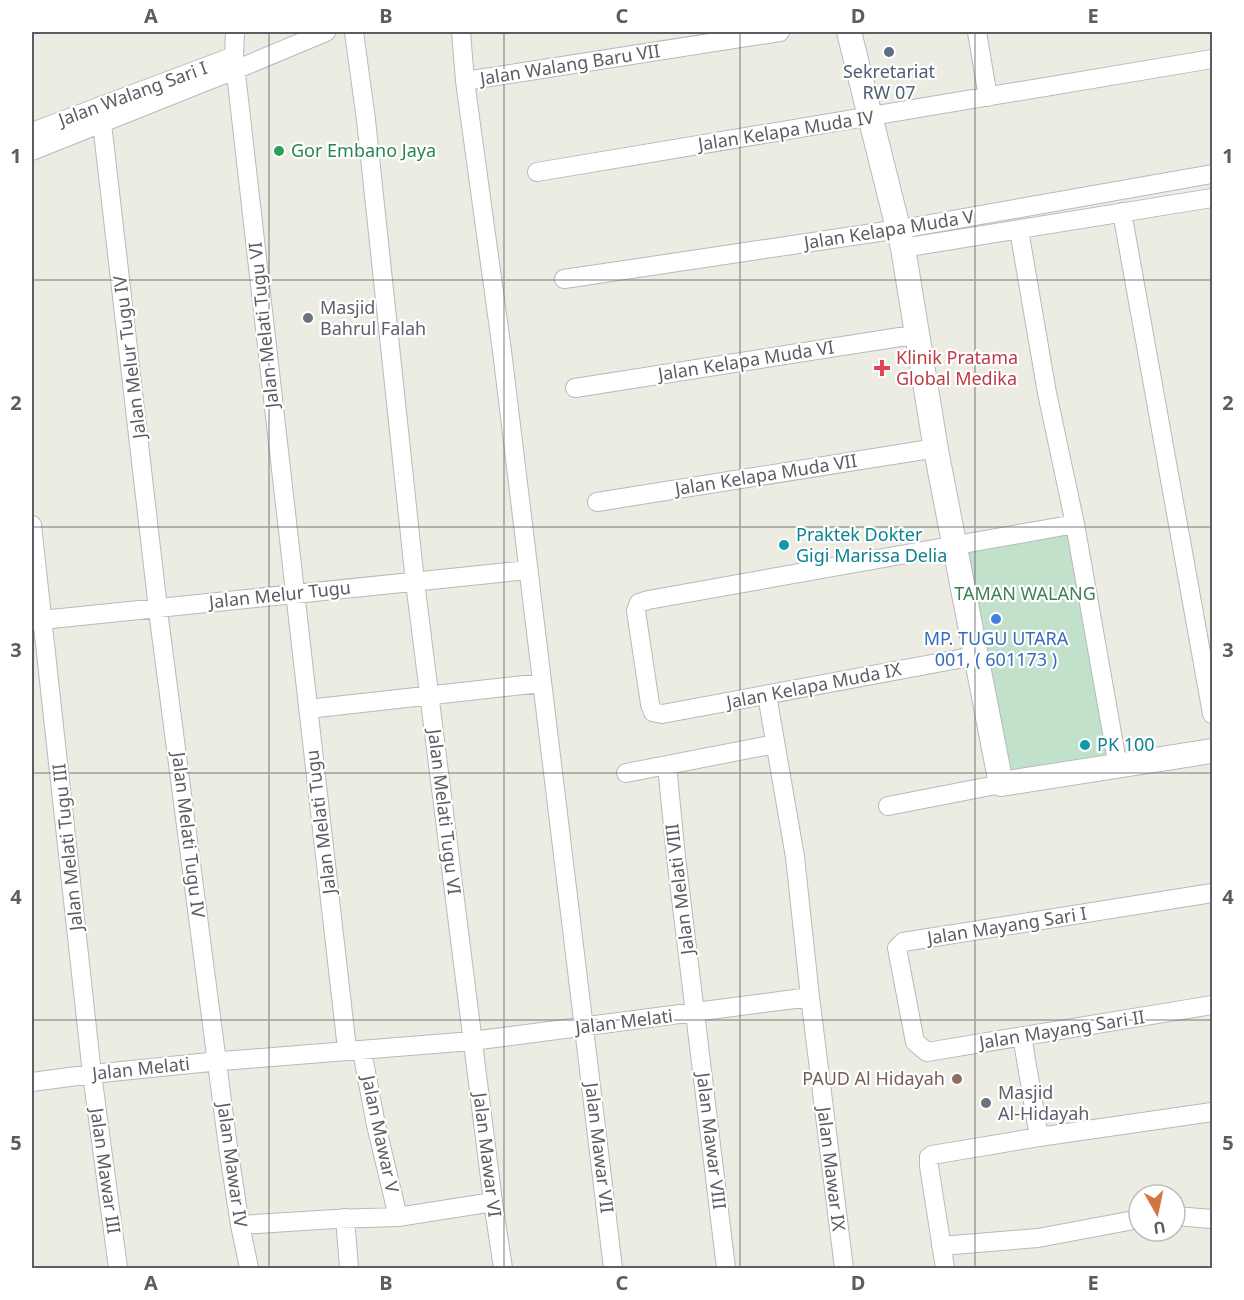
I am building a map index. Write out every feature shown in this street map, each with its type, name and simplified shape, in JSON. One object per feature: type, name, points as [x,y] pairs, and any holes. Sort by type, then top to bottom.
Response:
[{"type":"street","name":"Jalan Melati Tugu VI","points":[[235,32],[234,63],[294,594]]},
{"type":"street","name":"Jalan Walang Sari I","points":[[32,132],[101,115],[234,63],[326,32]]},
{"type":"street","name":"Jalan Melati Tugu VI","points":[[354,32],[366,120],[415,582],[472,1041]]},
{"type":"street","name":"Jalan Mawar VII","points":[[461,32],[465,81],[504,363],[614,1269]]},
{"type":"street","name":"Jalan Walang Baru VII","points":[[465,81],[780,32]]},
{"type":"street","points":[[849,32],[900,239],[936,450],[1001,784]]},
{"type":"street","points":[[977,32],[988,98]]},
{"type":"street","name":"Jalan Kelapa Muda IV","points":[[537,172],[1212,59]]},
{"type":"street","points":[[32,151],[101,115]]},
{"type":"street","name":"Jalan Melur Tugu IV","points":[[101,115],[159,608]]},
{"type":"street","name":"Jalan Kelapa Muda V","points":[[564,279],[900,239],[1212,174]]},
{"type":"street","points":[[900,239],[1019,230],[1212,198]]},
{"type":"street","points":[[1122,212],[1212,714]]},
{"type":"street","points":[[1019,230],[1047,393],[1075,524],[1118,767]]},
{"type":"street","name":"Jalan Kelapa Muda VI","points":[[575,388],[917,336]]},
{"type":"street","name":"Jalan Kelapa Muda VII","points":[[597,502],[936,450]]},
{"type":"street","points":[[954,545],[1075,524]]},
{"type":"street","name":"Jalan Melati Tugu III","points":[[32,525],[36,620],[45,642],[92,1074]]},
{"type":"street","name":"Jalan Kelapa Muda IX","points":[[954,545],[639,603],[636,610],[653,712],[662,714],[975,656]]},
{"type":"street","name":"Jalan Melur Tugu","points":[[36,620],[528,570]]},
{"type":"street","name":"Jalan Melati Tugu","points":[[294,594],[355,1050]]},
{"type":"street","name":"Jalan Melati Tugu IV","points":[[159,608],[219,1061]]},
{"type":"street","points":[[308,709],[542,683]]},
{"type":"street","points":[[767,695],[795,857],[810,997]]},
{"type":"street","points":[[626,773],[776,744]]},
{"type":"street","points":[[888,806],[1001,784],[1212,751]]},
{"type":"street","name":"Jalan Melati VIII","points":[[667,765],[695,1013]]},
{"type":"street","name":"Jalan Mayang Sari I","points":[[915,1042],[897,948],[903,942],[1212,893]]},
{"type":"street","name":"Jalan Melati","points":[[32,1082],[219,1061],[472,1041],[810,997]]},
{"type":"street","name":"Jalan Mawar IX","points":[[810,997],[844,1269]]},
{"type":"street","name":"Jalan Mayang Sari II","points":[[915,1042],[927,1052],[1212,1005]]},
{"type":"street","name":"Jalan Mawar VIII","points":[[695,1013],[726,1269]]},
{"type":"street","points":[[1022,1036],[1039,1137]]},
{"type":"street","name":"Jalan Mawar VI","points":[[472,1041],[503,1269]]},
{"type":"street","name":"Jalan Mawar V","points":[[355,1050],[398,1217]]},
{"type":"street","name":"Jalan Mawar IV","points":[[219,1061],[240,1225],[249,1269]]},
{"type":"street","name":"Jalan Mawar III","points":[[92,1074],[118,1269]]},
{"type":"street","points":[[945,1269],[929,1157],[939,1153],[1039,1137],[1212,1112]]},
{"type":"street","name":"Jalan Mawar V","points":[[240,1225],[398,1217],[493,1202]]},
{"type":"street","points":[[1187,1217],[1212,1219]]},
{"type":"street","points":[[345,1218],[349,1269]]},
{"type":"street","points":[[941,1246],[1038,1238],[1127,1222]]},
{"type":"green space","name":"TAMAN WALANG","points":[[1070,527],[1116,764],[1012,780],[958,547]]},
{"type":"place","name":"Sekretariat RW 07","points":[[889,52]]},
{"type":"place","name":"Gor Embano Jaya","points":[[279,151]]},
{"type":"place","name":"Masjid Bahrul Falah","points":[[308,318]]},
{"type":"place","name":"Klinik Pratama Global Medika","points":[[882,368]]},
{"type":"place","name":"Praktek Dokter Gigi Marissa Delia","points":[[784,545]]},
{"type":"place","name":"MP. TUGU UTARA 001, ( 601173 )","points":[[996,619]]},
{"type":"place","name":"PK 100","points":[[1085,745]]},
{"type":"place","name":"PAUD Al Hidayah","points":[[957,1079]]},
{"type":"place","name":"Masjid Al-Hidayah","points":[[986,1103]]}]
